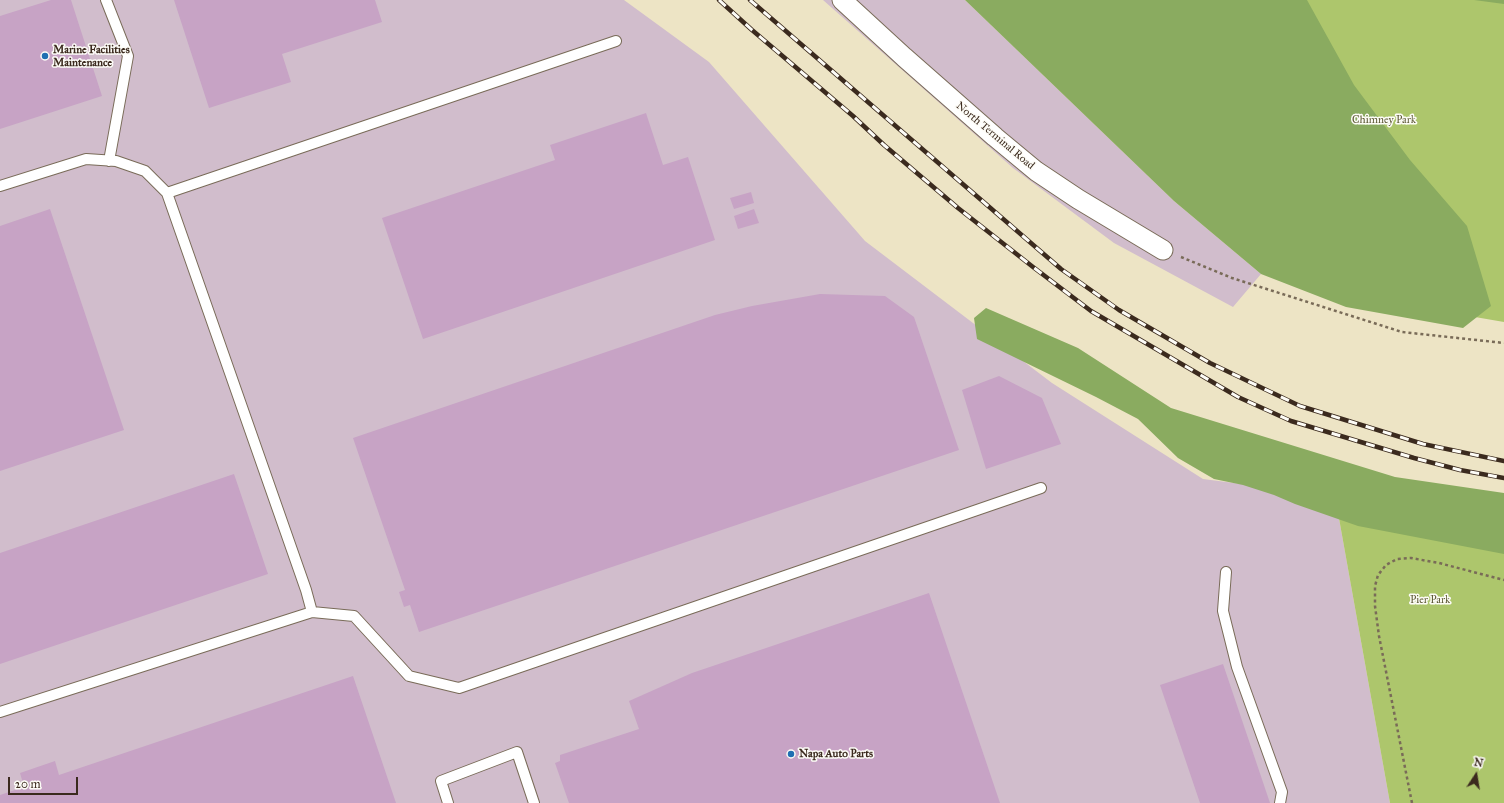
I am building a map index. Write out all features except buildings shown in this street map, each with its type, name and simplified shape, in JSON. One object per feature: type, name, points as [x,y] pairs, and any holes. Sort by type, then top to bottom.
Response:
[{"type":"street","name":"North Terminal Road","points":[[842,0],[904,57],[1036,171],[1078,200],[1163,250]]},
{"type":"lane","points":[[106,0],[128,56],[109,161]]},
{"type":"lane","points":[[167,193],[616,41]]},
{"type":"lane","points":[[0,186],[86,159],[116,161],[145,172],[167,193],[312,612]]},
{"type":"lane","points":[[0,712],[312,612],[354,616],[409,676],[458,688],[1041,488]]},
{"type":"lane","points":[[1226,572],[1223,611],[1238,667],[1282,792],[1280,803]]},
{"type":"lane","points":[[448,803],[441,781],[517,752],[534,803]]},
{"type":"path","points":[[1163,250],[1232,278],[1402,332],[1504,343]]},
{"type":"path","points":[[1412,803],[1379,636],[1375,606],[1375,586],[1378,575],[1386,565],[1397,560],[1411,558],[1439,563],[1504,580]]},
{"type":"shaded area","points":[[0,0],[624,0],[709,62],[865,241],[1052,383],[1203,479],[1335,496],[1390,803],[0,803]]},
{"type":"shaded area","points":[[823,0],[965,0],[1174,201],[1261,274],[1233,307],[1114,243],[1013,168]]},
{"type":"green space","points":[[965,0],[1307,0],[1354,85],[1410,160],[1467,226],[1491,306],[1463,328],[1346,307],[1261,274],[1174,201]]},
{"type":"green space","name":"Chimney Park","points":[[1241,0],[1504,0],[1504,322],[1475,317]]},
{"type":"green space","points":[[1474,0],[1504,0],[1504,4]]},
{"type":"green space","points":[[986,308],[1078,348],[1171,408],[1395,477],[1504,493],[1504,554],[1358,526],[1274,495],[1243,485],[1214,479],[1178,458],[1138,419],[977,339],[974,318]]},
{"type":"green space","name":"Pier Park","points":[[1335,496],[1504,537],[1504,803],[1390,803]]},
{"type":"railway","points":[[719,0],[958,208],[1091,311],[1238,397],[1291,421],[1414,458],[1460,470],[1504,478]]},
{"type":"railway","points":[[750,0],[1061,269],[1119,310],[1210,363],[1300,406],[1423,444],[1504,461]]},
{"type":"place","name":"Marine Facilities Maintenance","points":[[45,56]]},
{"type":"place","name":"Napa Auto Parts","points":[[791,754]]}]
